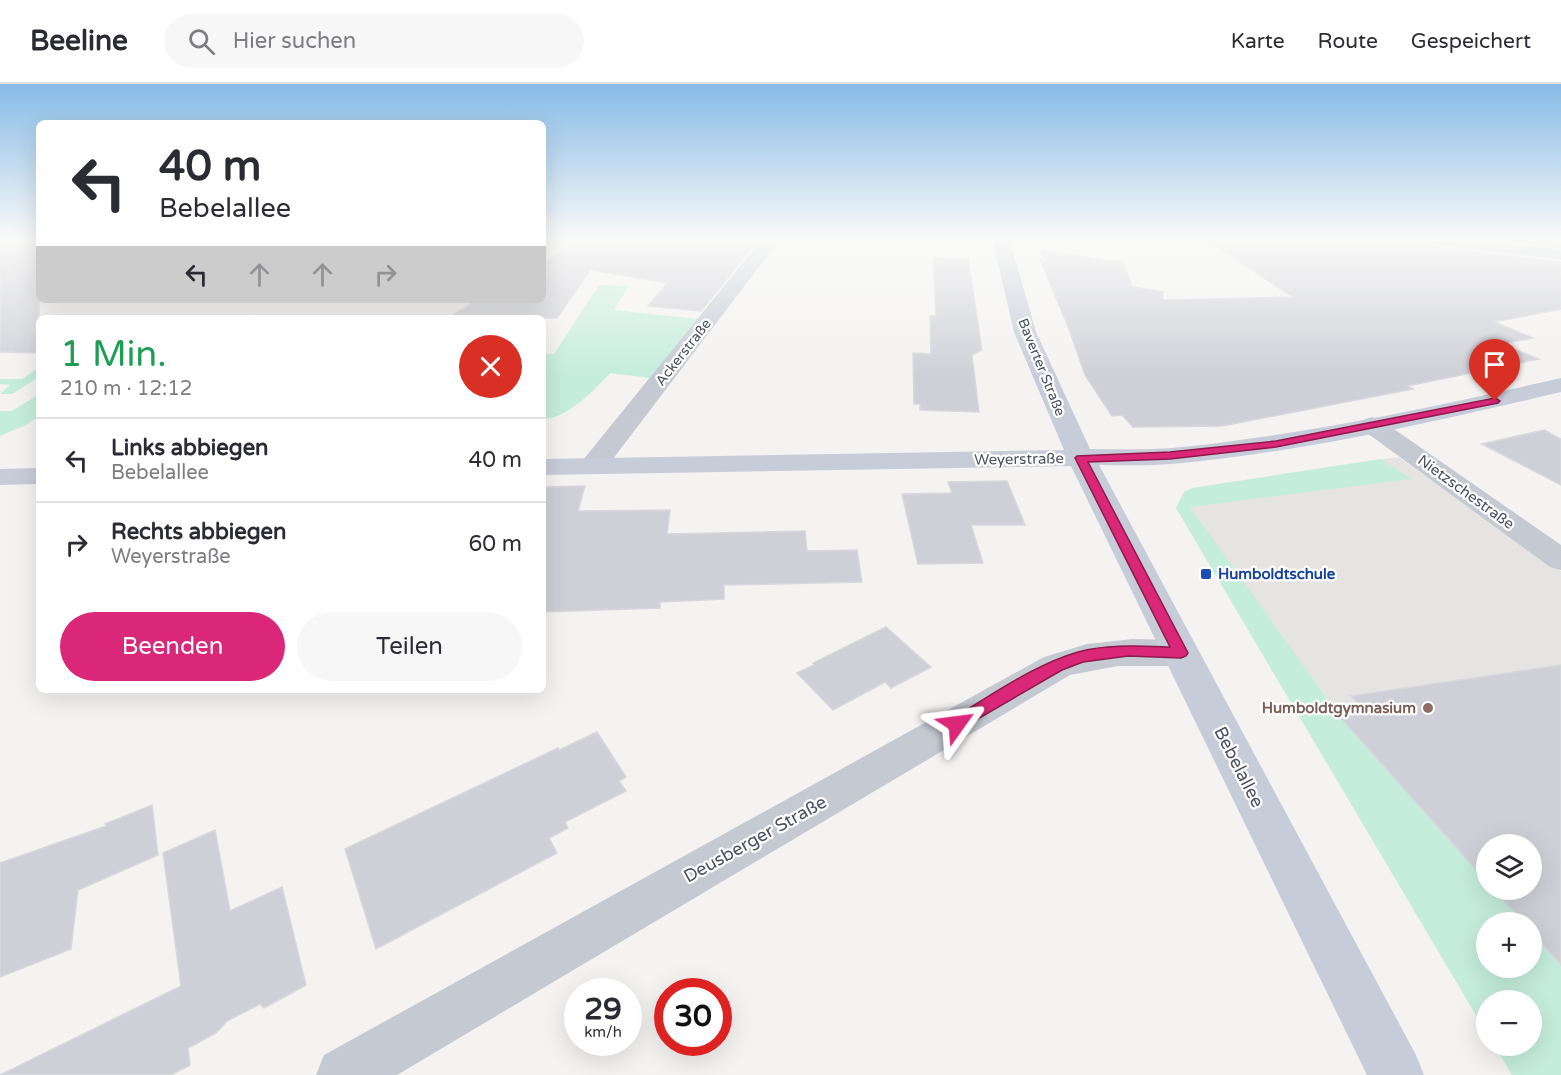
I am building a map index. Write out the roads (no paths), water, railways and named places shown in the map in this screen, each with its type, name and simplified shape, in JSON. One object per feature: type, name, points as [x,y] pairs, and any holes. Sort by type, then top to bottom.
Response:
[{"type":"main road","name":"Baverter Straße","points":[[1013,284],[1026,332],[1081,458]]},
{"type":"main road","name":"Weyerstraße","points":[[546,467],[1170,456],[1304,439],[1462,408],[1561,385]]},
{"type":"main road","name":"Bebelallee","points":[[1081,458],[1396,1075]]},
{"type":"main road","points":[[0,477],[36,476]]},
{"type":"street","name":"Ackerstraße","points":[[593,466],[736,284]]},
{"type":"street","name":"Nietzschestraße","points":[[1372,424],[1561,560]]},
{"type":"street","name":"Deusberger Straße","points":[[344,1075],[1057,666],[1081,657],[1108,653],[1181,653]]},
{"type":"place","name":"Humboldtschule","points":[[1206,574]]},
{"type":"place","name":"Humboldtgymnasium","points":[[1428,708]]}]
